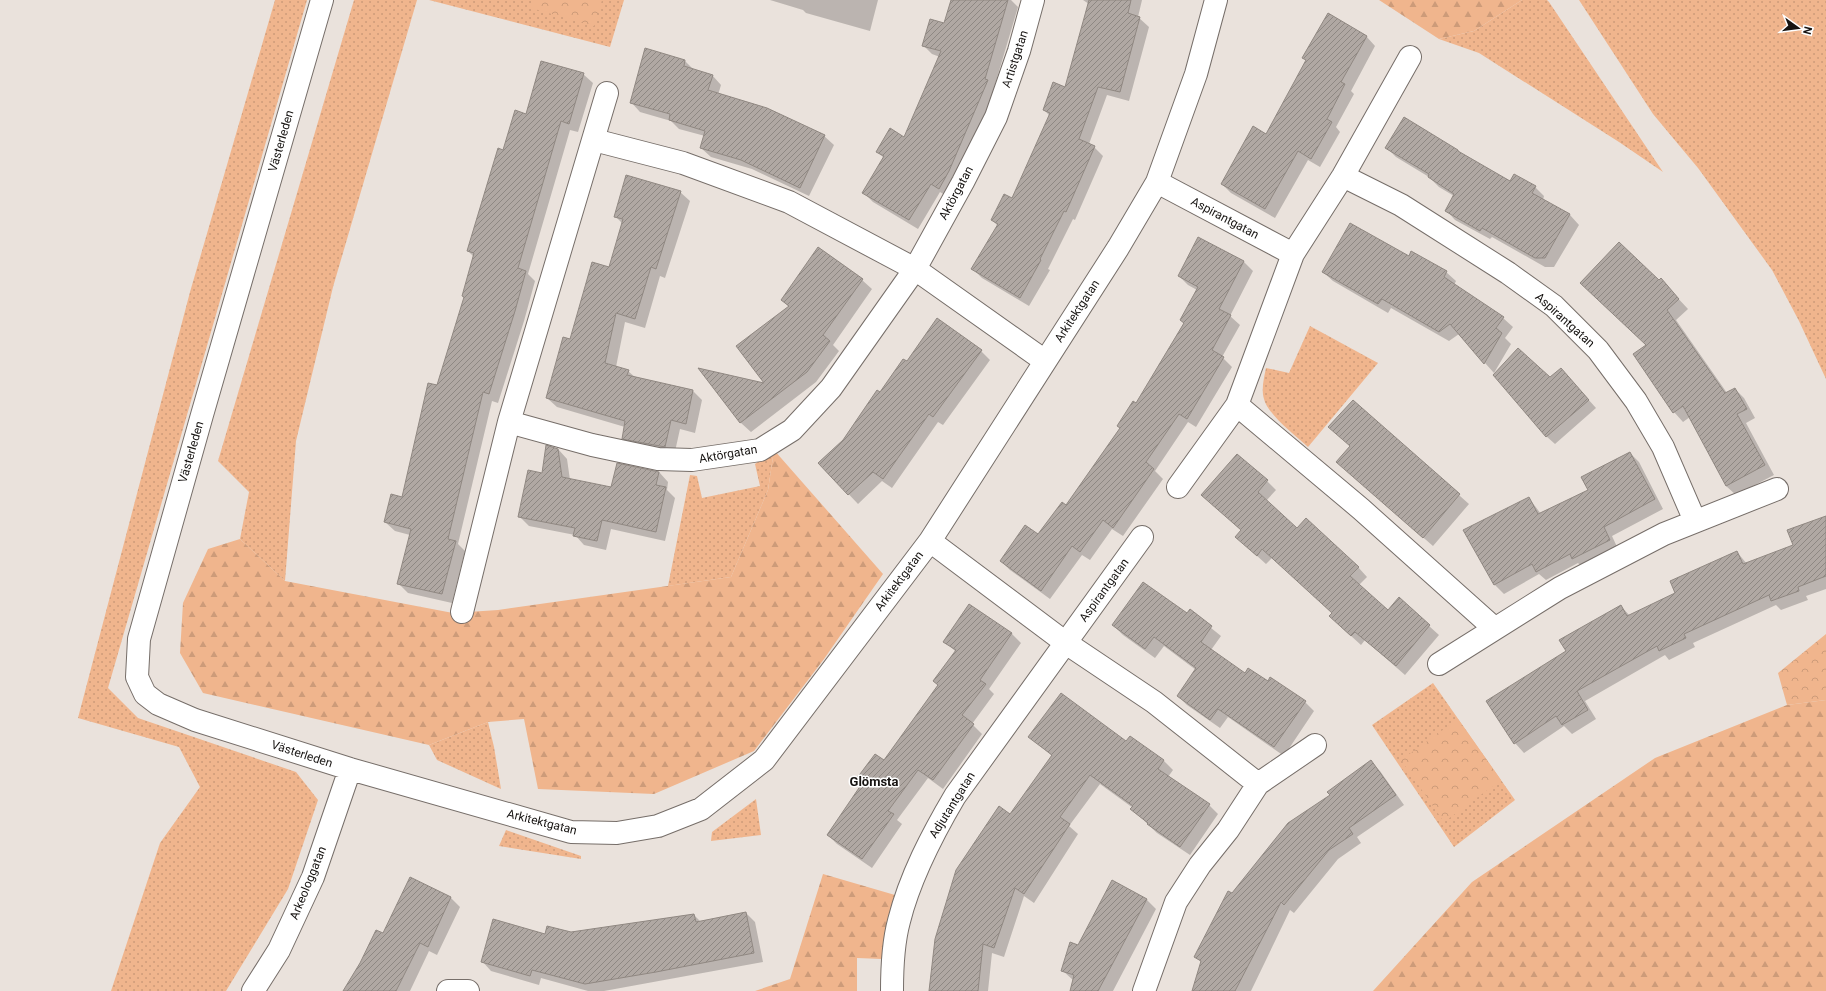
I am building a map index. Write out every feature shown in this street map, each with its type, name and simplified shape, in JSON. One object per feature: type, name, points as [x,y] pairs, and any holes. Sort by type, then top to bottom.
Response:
[{"type":"street","name":"Västerleden","points":[[322,0],[139,639],[137,677],[145,694],[158,704],[187,717],[350,770]]},
{"type":"street","name":"Artistgatan","points":[[996,117],[1019,51],[1033,0]]},
{"type":"street","name":"Arkitektgatan","points":[[350,770],[571,832],[617,834],[658,826],[701,809],[764,760],[930,541],[1118,248],[1157,182],[1196,74],[1216,0]]},
{"type":"street","points":[[1178,487],[1237,404],[1293,254],[1343,176],[1410,57]]},
{"type":"street","points":[[462,612],[509,422],[607,93]]},
{"type":"street","name":"Aktörgatan","points":[[509,422],[592,445],[658,459],[692,460],[760,450],[792,430],[831,388],[915,269],[963,182],[996,117]]},
{"type":"street","points":[[594,140],[682,163],[789,202],[915,269],[1045,361]]},
{"type":"street","name":"Aspirantgatan","points":[[1343,176],[1401,205],[1508,273],[1554,306],[1598,350],[1636,401],[1663,446],[1695,521]]},
{"type":"street","name":"Aspirantgatan","points":[[1157,182],[1293,254]]},
{"type":"street","points":[[1237,404],[1361,509],[1494,628]]},
{"type":"street","points":[[1439,664],[1494,628],[1560,588],[1664,534],[1778,489]]},
{"type":"street","name":"Aspirantgatan","points":[[1066,643],[1142,537]]},
{"type":"street","points":[[930,541],[1066,643],[1154,702],[1258,784]]},
{"type":"street","name":"Adjutantgatan","points":[[892,991],[892,973],[899,922],[930,839],[954,796],[1066,643]]},
{"type":"street","points":[[1144,991],[1176,902],[1200,865],[1228,830],[1258,784],[1315,745]]},
{"type":"street","name":"Arkeologgatan","points":[[253,991],[279,950],[313,877],[350,770]]},
{"type":"street","points":[[448,991],[468,991]]},
{"type":"green space","points":[[275,0],[307,0],[108,688],[138,718],[296,772],[318,800],[288,889],[226,991],[111,991],[160,843],[200,787],[179,747],[78,718],[190,292]]},
{"type":"green space","points":[[354,0],[417,0],[333,287],[296,441],[285,581],[240,539],[249,492],[218,461]]},
{"type":"green space","points":[[429,0],[624,0],[610,47]]},
{"type":"green space","points":[[533,0],[602,0],[594,26],[531,8]]},
{"type":"green space","points":[[1379,0],[1522,0],[1474,31],[1439,39]]},
{"type":"green space","points":[[1522,0],[1547,0],[1549,2],[1663,172],[1619,142],[1479,53],[1439,39],[1474,31]]},
{"type":"green space","points":[[1579,0],[1826,0],[1826,379],[1799,321],[1772,270],[1698,168],[1653,114]]},
{"type":"green space","points":[[1310,326],[1378,363],[1308,447],[1271,412],[1264,399],[1263,387],[1266,368],[1289,373]]},
{"type":"green space","points":[[774,450],[768,490],[731,577],[668,586],[690,475],[697,476],[702,498],[760,486],[755,464]]},
{"type":"green space","points":[[774,450],[883,574],[824,659],[754,751],[654,794],[538,789],[524,719],[488,722],[429,745],[203,693],[180,653],[183,603],[208,549],[240,539],[285,581],[453,613],[498,610],[731,577],[768,490]]},
{"type":"green space","points":[[1826,634],[1826,700],[1787,705],[1778,673]]},
{"type":"green space","points":[[1433,683],[1515,800],[1454,847],[1372,725]]},
{"type":"green space","points":[[1826,700],[1826,991],[1373,991],[1472,882],[1655,758],[1787,705]]},
{"type":"green space","points":[[1458,719],[1501,780],[1444,822],[1401,760]]},
{"type":"green space","points":[[488,722],[501,789],[437,760],[429,745]]},
{"type":"green space","points":[[756,799],[761,835],[711,841],[712,832]]},
{"type":"green space","points":[[506,830],[581,856],[581,859],[499,846]]},
{"type":"green space","points":[[823,874],[895,895],[882,959],[857,958],[857,991],[755,991],[790,979]]},
{"type":"building","points":[[951,0],[1008,0],[985,79],[988,80],[949,171],[939,189],[931,184],[909,220],[862,193],[884,156],[876,152],[890,128],[904,137],[941,51],[922,46],[930,19],[944,23]]},
{"type":"building","points":[[1089,0],[1131,0],[1128,13],[1140,17],[1120,92],[1098,87],[1079,139],[1095,146],[1066,212],[1064,211],[1040,259],[1041,260],[1020,298],[971,269],[998,224],[991,220],[1004,194],[1012,198],[1050,113],[1043,110],[1053,82],[1065,87]]},
{"type":"building","points":[[1328,13],[1367,36],[1341,82],[1345,84],[1327,119],[1332,122],[1311,159],[1298,151],[1265,209],[1221,184],[1253,126],[1266,134],[1306,60],[1302,58]]},
{"type":"building","points":[[645,48],[685,60],[684,66],[713,75],[708,90],[767,108],[825,135],[800,188],[741,160],[700,148],[705,131],[669,120],[670,114],[630,103]]},
{"type":"building","points":[[541,61],[584,73],[569,124],[561,121],[518,268],[526,271],[515,311],[489,394],[483,392],[448,539],[456,541],[442,594],[397,584],[411,529],[384,522],[391,494],[402,497],[428,383],[437,385],[464,297],[462,296],[474,253],[467,251],[498,148],[503,150],[515,110],[526,114]]},
{"type":"building","points":[[1404,117],[1510,181],[1514,174],[1536,186],[1532,193],[1570,214],[1545,258],[1535,258],[1482,228],[1480,231],[1445,211],[1454,194],[1428,177],[1429,174],[1385,148]]},
{"type":"building","points":[[626,175],[681,191],[656,269],[651,267],[635,319],[616,313],[605,363],[629,370],[627,375],[693,390],[686,424],[671,420],[665,447],[622,439],[625,421],[546,398],[563,337],[570,339],[592,262],[609,267],[623,219],[614,217]]},
{"type":"building","points":[[1350,223],[1409,256],[1411,251],[1447,271],[1444,277],[1504,317],[1496,328],[1502,333],[1484,364],[1450,324],[1439,332],[1382,299],[1378,304],[1322,272]]},
{"type":"building","points":[[1198,237],[1244,261],[1219,309],[1231,315],[1212,350],[1224,357],[1187,419],[1179,414],[1146,462],[1154,469],[1113,528],[1103,520],[1080,552],[1072,546],[1041,591],[1000,561],[1025,525],[1038,534],[1062,502],[1066,505],[1120,428],[1117,426],[1133,401],[1136,403],[1184,323],[1180,320],[1198,287],[1178,276]]},
{"type":"building","points":[[1619,242],[1659,280],[1661,278],[1679,299],[1667,310],[1725,393],[1735,388],[1747,409],[1737,414],[1765,465],[1726,486],[1683,406],[1673,413],[1633,354],[1646,345],[1580,283]]},
{"type":"building","points":[[818,247],[863,279],[823,335],[830,341],[807,372],[740,423],[698,368],[764,383],[736,346],[789,306],[781,300]]},
{"type":"building","points":[[937,318],[982,350],[933,417],[929,414],[883,479],[873,472],[848,495],[818,463],[843,440],[877,390],[880,392],[903,359],[907,361]]},
{"type":"building","points":[[1518,348],[1550,377],[1561,368],[1589,400],[1546,437],[1493,375]]},
{"type":"building","points":[[1353,400],[1460,494],[1423,538],[1336,462],[1350,446],[1328,427]]},
{"type":"building","points":[[546,445],[558,449],[562,477],[611,487],[617,463],[659,472],[656,485],[666,487],[656,532],[602,520],[597,541],[573,536],[575,528],[518,517],[528,470],[542,473]]},
{"type":"building","points":[[1630,452],[1655,499],[1604,527],[1610,540],[1572,559],[1570,554],[1536,572],[1532,564],[1494,585],[1463,530],[1529,497],[1538,514],[1588,490],[1581,477]]},
{"type":"building","points":[[1237,454],[1268,480],[1258,492],[1297,528],[1306,518],[1359,567],[1350,576],[1388,610],[1399,597],[1430,625],[1396,666],[1355,632],[1351,636],[1329,616],[1332,613],[1262,549],[1257,556],[1235,537],[1241,530],[1201,495]]},
{"type":"building","points":[[1826,516],[1826,576],[1798,587],[1799,591],[1771,601],[1769,595],[1684,634],[1686,638],[1659,651],[1657,646],[1577,691],[1588,710],[1562,725],[1556,716],[1514,744],[1486,701],[1566,651],[1559,640],[1621,605],[1627,616],[1675,593],[1670,581],[1737,551],[1743,564],[1793,545],[1787,530]]},
{"type":"building","points":[[1143,582],[1187,613],[1190,609],[1212,626],[1201,642],[1245,673],[1248,668],[1268,681],[1270,677],[1306,701],[1274,747],[1218,709],[1210,720],[1177,696],[1196,668],[1154,637],[1145,649],[1112,625]]},
{"type":"building","points":[[969,604],[1012,633],[980,680],[986,684],[962,715],[974,724],[933,780],[918,770],[888,811],[894,814],[862,859],[827,835],[863,782],[857,778],[875,754],[884,760],[938,685],[933,681],[956,650],[943,642]]},
{"type":"building","points":[[1061,693],[1126,741],[1130,736],[1164,760],[1158,769],[1210,804],[1180,847],[1147,824],[1148,823],[1130,809],[1133,806],[1090,775],[1060,817],[1070,824],[1024,894],[1015,888],[994,948],[983,944],[978,991],[929,991],[935,939],[956,870],[999,806],[1010,814],[1052,755],[1028,737]]},
{"type":"building","points":[[1371,760],[1396,795],[1349,828],[1353,834],[1329,850],[1284,905],[1281,902],[1235,991],[1192,991],[1201,961],[1194,957],[1228,891],[1232,893],[1288,823],[1330,795],[1327,792]]},
{"type":"building","points":[[410,877],[451,897],[428,947],[420,943],[396,991],[343,991],[360,963],[376,930],[383,933]]},
{"type":"building","points":[[1112,880],[1147,899],[1098,991],[1070,991],[1074,975],[1061,971],[1070,942],[1078,945]]},
{"type":"building","points":[[746,912],[754,953],[656,972],[585,984],[532,970],[530,976],[481,962],[493,919],[545,934],[547,926],[571,932],[694,914],[696,922]]},
{"type":"district","name":"Glömsta","points":[[874,781]]}]
